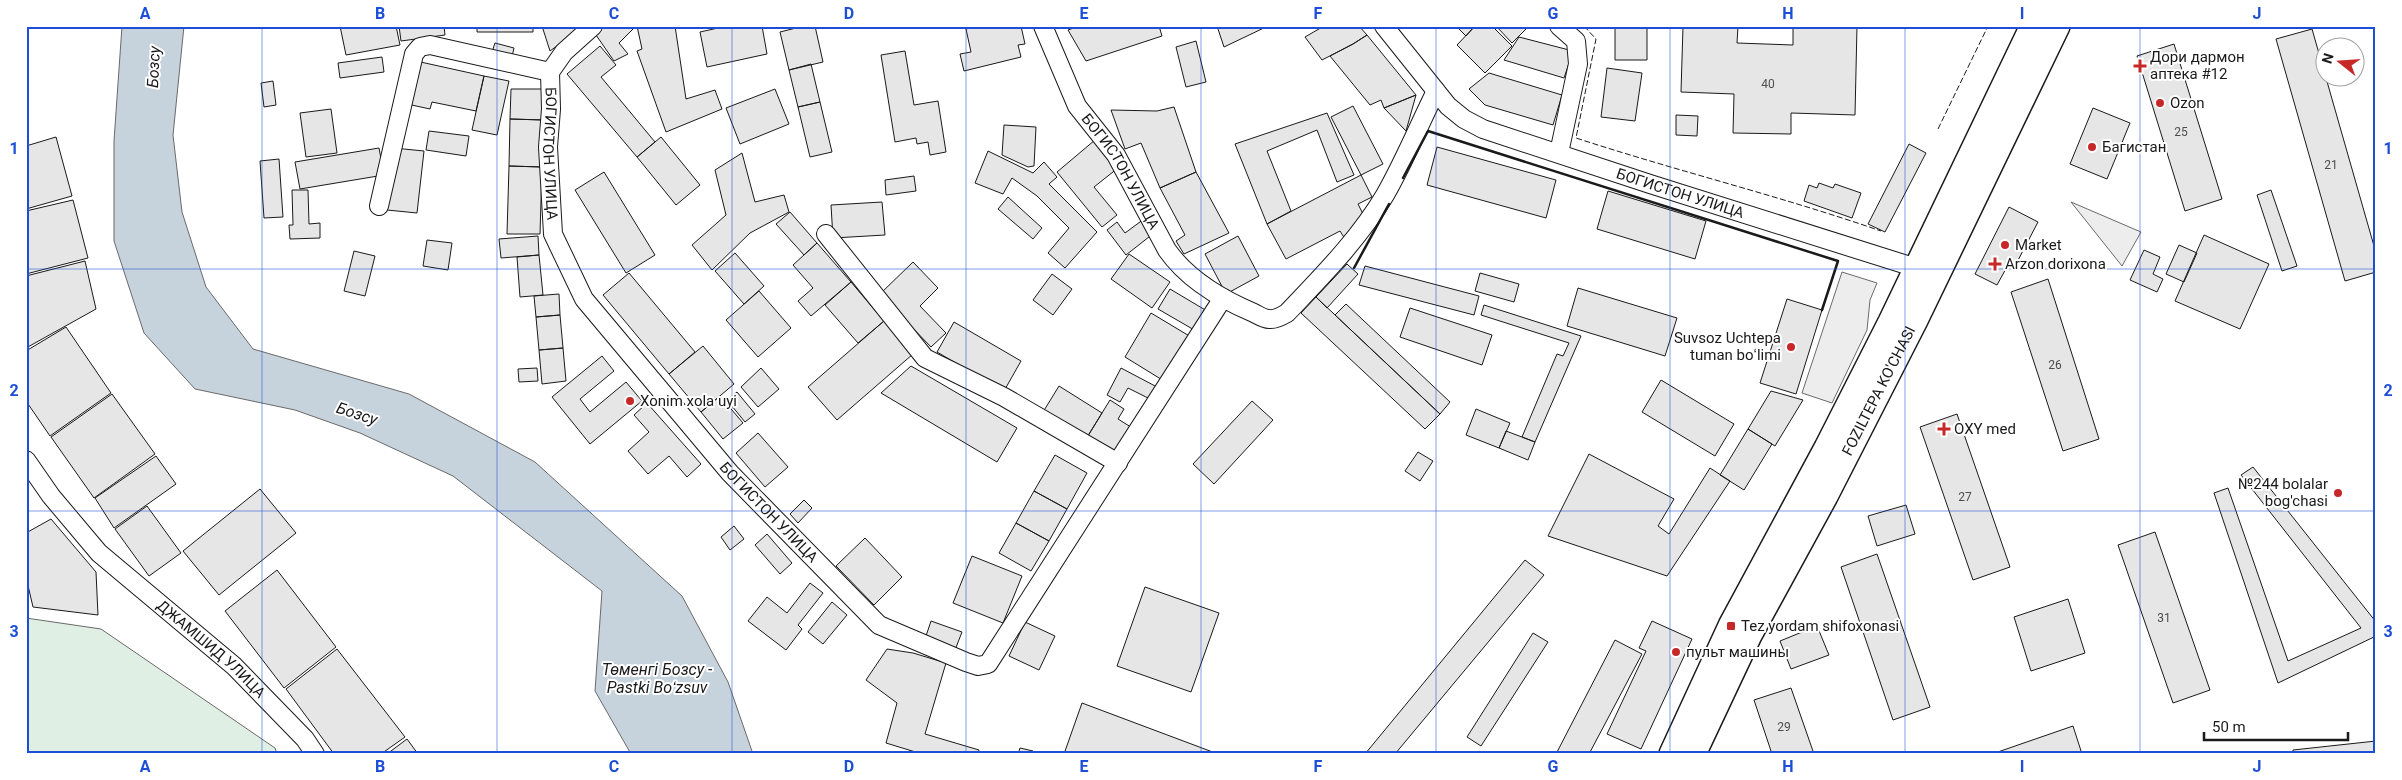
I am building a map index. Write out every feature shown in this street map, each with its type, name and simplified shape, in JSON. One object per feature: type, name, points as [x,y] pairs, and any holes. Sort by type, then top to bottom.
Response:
[{"type":"main road","name":"FOZILTEPA KO'CHASI","points":[[1693,754],[1749,635],[1825,496],[1927,271],[2033,26]]},
{"type":"main road","name":"FOZILTEPA KO'CHASI","points":[[1672,754],[1731,626],[1827,448],[1927,271],[2057,26]]},
{"type":"street","name":"БОГИСТОН УЛИЦА","points":[[593,26],[564,52],[550,72],[552,109],[548,147],[553,234],[584,299],[730,473],[879,625],[966,662],[978,666],[988,664],[1223,298]]},
{"type":"street","name":"БОГИСТОН УЛИЦА","points":[[1043,26],[1077,106],[1116,155],[1176,264],[1223,298],[1268,319],[1278,318],[1287,313],[1330,268],[1364,227],[1385,194],[1436,91]]},
{"type":"street","name":"БОГИСТОН УЛИЦА","points":[[1384,26],[1453,110],[1483,129],[1927,271]]},
{"type":"street","points":[[1559,26],[1576,41],[1578,64],[1559,153]]},
{"type":"street","name":"БОГИСТОН УЛИЦА","points":[[380,206],[414,54],[420,47],[430,45],[550,72]]},
{"type":"street","points":[[826,234],[924,358],[1004,397],[1118,464]]},
{"type":"street","name":"ДЖАМШИД УЛИЦА","points":[[26,460],[51,496],[99,553],[234,666],[305,739],[315,754]]},
{"type":"green space","points":[[26,618],[101,629],[275,748],[277,754],[26,754]]},
{"type":"shaded area","points":[[2071,202],[2141,232],[2122,266]]},
{"type":"shaded area","points":[[1842,272],[1877,283],[1870,300],[1867,330],[1832,403],[1802,393]]},
{"type":"water","name":"Төменгі Бозсу - Pastki Boʻzsuv","points":[[122,26],[184,26],[173,135],[182,212],[206,287],[253,349],[409,394],[535,462],[682,596],[728,682],[753,754],[631,754],[595,691],[602,591],[453,476],[360,433],[295,410],[195,389],[144,333],[114,241],[114,141]]},
{"type":"building","points":[[340,26],[396,26],[400,45],[346,55]]},
{"type":"building","points":[[399,26],[444,26],[445,35],[401,41]]},
{"type":"building","points":[[477,26],[533,26],[533,32],[477,32]]},
{"type":"building","points":[[542,26],[584,26],[550,51]]},
{"type":"building","points":[[604,26],[636,26],[619,43],[628,54],[614,61],[596,35]]},
{"type":"building","points":[[637,26],[675,26],[686,99],[715,90],[722,109],[666,132],[637,51],[642,49]]},
{"type":"building","points":[[727,26],[762,26],[767,54],[707,67],[700,32]]},
{"type":"building","points":[[804,26],[815,26],[823,62],[789,70],[780,32]]},
{"type":"building","points":[[978,26],[1021,26],[1025,44],[1018,45],[1021,57],[964,71],[960,54],[971,52],[966,29]]},
{"type":"building","points":[[1079,26],[1159,26],[1162,36],[1086,61],[1068,30]]},
{"type":"building","points":[[1217,26],[1268,26],[1224,47]]},
{"type":"building","points":[[1324,26],[1359,26],[1367,35],[1322,60],[1305,37]]},
{"type":"building","points":[[1456,26],[1475,26],[1466,36]]},
{"type":"building","points":[[1475,26],[1492,26],[1512,46],[1485,73],[1457,45]]},
{"type":"building","points":[[1496,26],[1526,26],[1527,28],[1512,43]]},
{"type":"building","points":[[1615,26],[1647,26],[1647,60],[1615,60]]},
{"type":"building","points":[[1683,26],[1738,26],[1737,43],[1793,45],[1793,26],[1857,26],[1855,115],[1791,113],[1791,134],[1733,133],[1734,94],[1681,92]]},
{"type":"building","points":[[2312,29],[2315,38],[2314,88],[2329,88],[2376,253],[2376,272],[2345,281],[2276,39]]},
{"type":"building","points":[[1367,35],[1416,95],[1384,108],[1381,100],[1370,105],[1330,56]]},
{"type":"building","points":[[1519,37],[1573,51],[1564,78],[1504,60]]},
{"type":"building","points":[[1196,41],[1206,82],[1186,87],[1176,47]]},
{"type":"building","points":[[495,43],[514,48],[511,61],[491,55]]},
{"type":"building","points":[[2174,44],[2222,199],[2185,211],[2137,56]]},
{"type":"building","points":[[600,46],[616,65],[601,77],[655,142],[637,157],[567,74]]},
{"type":"building","points":[[905,51],[914,105],[938,101],[946,152],[930,155],[928,142],[917,144],[916,138],[895,142],[881,55]]},
{"type":"building","points":[[382,57],[384,72],[340,78],[338,63]]},
{"type":"building","points":[[416,61],[484,76],[476,111],[432,102],[430,109],[407,104]]},
{"type":"building","points":[[811,64],[820,102],[798,107],[789,70]]},
{"type":"building","points":[[1607,68],[1642,73],[1635,121],[1601,117]]},
{"type":"building","points":[[1489,73],[1562,95],[1553,125],[1485,105],[1469,89]]},
{"type":"building","points":[[484,76],[509,81],[497,135],[472,130]]},
{"type":"building","points":[[273,81],[276,105],[264,107],[261,83]]},
{"type":"building","points":[[511,89],[544,89],[544,120],[510,119]]},
{"type":"building","points":[[775,89],[789,124],[740,144],[726,108]]},
{"type":"building","points":[[1416,95],[1406,131],[1384,108]]},
{"type":"building","points":[[820,102],[832,152],[810,157],[798,107]]},
{"type":"building","points":[[1353,106],[1383,164],[1361,175],[1331,117]]},
{"type":"building","points":[[1174,107],[1196,172],[1160,188],[1141,143],[1125,149],[1111,110],[1157,111]]},
{"type":"building","points":[[2093,108],[2130,123],[2107,179],[2070,164]]},
{"type":"building","points":[[331,109],[337,153],[306,157],[300,113]]},
{"type":"building","points":[[1327,113],[1354,175],[1337,182],[1317,130],[1267,151],[1291,211],[1267,224],[1235,144]]},
{"type":"building","points":[[1676,115],[1698,116],[1697,136],[1676,135]]},
{"type":"building","points":[[510,119],[544,120],[542,167],[509,166]]},
{"type":"building","points":[[1004,125],[1036,127],[1034,166],[1028,167],[1002,155]]},
{"type":"building","points":[[429,131],[469,136],[466,156],[426,150]]},
{"type":"building","points":[[56,137],[72,196],[26,209],[26,146]]},
{"type":"building","points":[[661,137],[700,185],[676,205],[637,157]]},
{"type":"building","points":[[1095,140],[1118,168],[1094,187],[1117,215],[1102,227],[1057,172]]},
{"type":"building","points":[[1909,144],[1926,153],[1885,232],[1868,224]]},
{"type":"building","points":[[1437,147],[1556,180],[1546,218],[1427,185]]},
{"type":"building","points":[[379,148],[384,175],[300,189],[295,162]]},
{"type":"building","points":[[394,148],[424,151],[417,213],[387,210]]},
{"type":"building","points":[[988,151],[1033,173],[1044,162],[1057,177],[1049,184],[1097,232],[1065,268],[1048,253],[1069,228],[1037,196],[1012,178],[1003,194],[975,183]]},
{"type":"building","points":[[742,153],[755,202],[784,195],[789,212],[750,233],[712,270],[692,245],[726,215],[715,170]]},
{"type":"building","points":[[279,159],[283,217],[264,218],[260,161]]},
{"type":"building","points":[[509,166],[542,167],[540,234],[507,234]]},
{"type":"building","points":[[604,172],[655,255],[626,273],[575,190]]},
{"type":"building","points":[[1196,172],[1229,233],[1184,254],[1176,241],[1185,235],[1160,188]]},
{"type":"building","points":[[1361,175],[1372,197],[1358,204],[1366,220],[1345,239],[1340,231],[1286,259],[1267,224]]},
{"type":"building","points":[[914,176],[916,191],[886,195],[885,180]]},
{"type":"building","points":[[1819,183],[1833,188],[1835,184],[1861,193],[1852,218],[1804,201],[1809,185],[1817,188]]},
{"type":"building","points":[[292,190],[308,190],[309,224],[320,223],[320,238],[290,239],[289,225],[293,225]]},
{"type":"building","points":[[2271,190],[2297,266],[2282,271],[2257,195]]},
{"type":"building","points":[[1608,191],[1706,221],[1695,259],[1597,229]]},
{"type":"building","points":[[1008,197],[1042,228],[1033,239],[998,209]]},
{"type":"building","points":[[73,200],[88,258],[26,274],[26,211]]},
{"type":"building","points":[[882,202],[885,235],[833,238],[831,205]]},
{"type":"building","points":[[2009,207],[2038,222],[2014,268],[2008,265],[1997,285],[1975,274]]},
{"type":"building","points":[[790,212],[817,243],[804,255],[776,224]]},
{"type":"building","points":[[1144,219],[1154,233],[1126,255],[1107,230],[1117,222],[1125,233]]},
{"type":"building","points":[[2204,235],[2269,264],[2240,329],[2175,301]]},
{"type":"building","points":[[538,236],[539,255],[501,258],[499,239]]},
{"type":"building","points":[[1238,236],[1259,276],[1226,294],[1205,254]]},
{"type":"building","points":[[427,240],[452,243],[448,270],[423,266]]},
{"type":"building","points":[[817,243],[851,282],[811,316],[798,301],[813,288],[793,265]]},
{"type":"building","points":[[2179,245],[2197,253],[2184,282],[2166,274]]},
{"type":"building","points":[[2144,250],[2160,257],[2153,274],[2163,279],[2157,292],[2130,280]]},
{"type":"building","points":[[354,251],[375,256],[365,296],[344,291]]},
{"type":"building","points":[[735,253],[764,286],[744,304],[715,271]]},
{"type":"building","points":[[1129,254],[1170,282],[1152,308],[1111,279]]},
{"type":"building","points":[[539,255],[543,295],[520,297],[517,257]]},
{"type":"building","points":[[85,261],[96,309],[26,348],[26,276]]},
{"type":"building","points":[[913,262],[938,288],[920,306],[946,333],[931,347],[880,294]]},
{"type":"building","points":[[1347,264],[1358,274],[1327,308],[1316,297]]},
{"type":"building","points":[[1365,266],[1479,296],[1474,315],[1359,285]]},
{"type":"building","points":[[629,273],[695,352],[669,374],[603,295]]},
{"type":"building","points":[[1480,273],[1519,284],[1514,302],[1475,291]]},
{"type":"building","points":[[1052,274],[1072,289],[1053,315],[1033,300]]},
{"type":"building","points":[[2048,279],[2099,439],[2063,451],[2011,292]]},
{"type":"building","points":[[851,282],[884,321],[858,343],[825,305]]},
{"type":"building","points":[[1578,288],[1677,318],[1665,356],[1567,326]]},
{"type":"building","points":[[1170,289],[1207,311],[1196,331],[1158,309]]},
{"type":"building","points":[[759,291],[791,328],[758,357],[726,320]]},
{"type":"building","points":[[559,294],[560,315],[536,317],[534,296]]},
{"type":"building","points":[[1316,297],[1440,414],[1425,429],[1301,313]]},
{"type":"building","name":"Suvsoz Uchtepa tuman boʻlimi","points":[[1787,299],[1822,310],[1796,394],[1760,383]]},
{"type":"building","points":[[1346,304],[1450,402],[1440,414],[1335,315]]},
{"type":"building","points":[[1484,305],[1581,336],[1535,442],[1522,437],[1557,354],[1563,356],[1569,343],[1481,315]]},
{"type":"building","points":[[1410,308],[1492,335],[1482,365],[1400,337]]},
{"type":"building","points":[[1151,313],[1191,337],[1164,381],[1125,357]]},
{"type":"building","points":[[560,315],[563,348],[539,350],[536,317]]},
{"type":"building","points":[[884,321],[913,354],[837,420],[808,387]]},
{"type":"building","points":[[954,322],[1021,361],[1004,391],[937,352]]},
{"type":"building","points":[[66,327],[111,393],[50,436],[26,401],[26,351]]},
{"type":"building","points":[[703,346],[734,384],[701,412],[669,374]]},
{"type":"building","points":[[563,348],[566,381],[542,384],[539,350]]},
{"type":"building","points":[[602,356],[614,371],[580,399],[590,412],[626,382],[642,401],[590,444],[552,397]]},
{"type":"building","points":[[911,366],[1017,428],[997,462],[881,393]]},
{"type":"building","points":[[537,368],[538,381],[519,382],[518,369]]},
{"type":"building","points":[[761,368],[779,389],[758,407],[741,387]]},
{"type":"building","points":[[1121,368],[1157,387],[1150,399],[1128,388],[1120,402],[1107,395]]},
{"type":"building","points":[[1661,380],[1734,424],[1715,456],[1642,412]]},
{"type":"building","points":[[1059,386],[1102,413],[1086,439],[1043,412]]},
{"type":"building","points":[[1771,391],[1803,400],[1775,446],[1748,429]]},
{"type":"building","points":[[737,392],[755,414],[745,422],[727,400]]},
{"type":"building","points":[[112,394],[155,454],[94,498],[51,437]]},
{"type":"building","points":[[720,396],[743,423],[723,439],[701,412]]},
{"type":"building","points":[[1110,400],[1124,409],[1118,419],[1134,429],[1115,458],[1086,439]]},
{"type":"building","points":[[1252,401],[1273,420],[1214,484],[1193,464]]},
{"type":"building","points":[[647,403],[701,464],[687,477],[669,456],[648,474],[628,451],[649,432],[634,415]]},
{"type":"building","points":[[1476,409],[1510,423],[1499,448],[1466,435]]},
{"type":"building","points":[[1957,414],[2010,567],[1973,580],[1920,427]]},
{"type":"building","points":[[1748,429],[1772,444],[1744,490],[1720,475]]},
{"type":"building","points":[[1506,431],[1535,442],[1528,460],[1499,448]]},
{"type":"building","points":[[758,433],[788,467],[765,487],[736,453]]},
{"type":"building","points":[[1418,452],[1433,461],[1420,481],[1405,471]]},
{"type":"building","points":[[1589,454],[1674,499],[1658,526],[1669,534],[1710,468],[1730,481],[1667,576],[1548,536]]},
{"type":"building","points":[[1055,455],[1087,473],[1067,509],[1034,491]]},
{"type":"building","points":[[156,456],[176,484],[114,528],[95,498]]},
{"type":"building","points":[[2253,467],[2376,622],[2376,636],[2278,683],[2214,493],[2228,488],[2288,661],[2361,628],[2241,475]]},
{"type":"building","points":[[260,489],[296,533],[219,595],[183,551]]},
{"type":"building","points":[[1034,491],[1067,509],[1049,541],[1016,523]]},
{"type":"building","points":[[804,500],[812,508],[798,523],[790,514]]},
{"type":"building","points":[[1906,505],[1915,534],[1877,546],[1868,516]]},
{"type":"building","points":[[147,506],[181,553],[149,576],[115,529]]},
{"type":"building","points":[[51,519],[96,572],[98,615],[33,607],[26,577],[26,533]]},
{"type":"building","points":[[1016,523],[1049,541],[1031,571],[999,553]]},
{"type":"building","points":[[734,526],[744,539],[730,550],[721,537]]},
{"type":"building","points":[[2155,532],[2210,690],[2173,703],[2118,545]]},
{"type":"building","points":[[767,534],[792,563],[780,574],[755,545]]},
{"type":"building","points":[[865,538],[902,577],[874,605],[836,566]]},
{"type":"building","points":[[1877,554],[1930,707],[1893,720],[1841,567]]},
{"type":"building","points":[[972,556],[1022,576],[1003,623],[953,603]]},
{"type":"building","points":[[1525,560],[1544,575],[1395,754],[1365,754]]},
{"type":"building","points":[[277,570],[336,647],[284,688],[225,611]]},
{"type":"building","points":[[810,583],[823,593],[798,625],[802,629],[786,650],[748,621],[767,597],[787,613]]},
{"type":"building","points":[[1145,587],[1219,613],[1191,692],[1117,666]]},
{"type":"building","points":[[2068,599],[2085,653],[2031,671],[2014,617]]},
{"type":"building","points":[[832,602],[847,615],[823,644],[808,632]]},
{"type":"building","points":[[931,621],[962,632],[955,650],[925,639]]},
{"type":"building","points":[[1652,621],[1692,639],[1641,749],[1607,734],[1646,651],[1639,648]]},
{"type":"building","points":[[1025,622],[1055,636],[1039,670],[1009,656]]},
{"type":"building","points":[[1817,626],[1829,655],[1791,669],[1780,641]]},
{"type":"building","points":[[1533,633],[1548,642],[1481,746],[1467,737]]},
{"type":"building","points":[[1615,640],[1642,654],[1589,754],[1556,754]]},
{"type":"building","points":[[337,649],[405,737],[381,754],[334,754],[286,689]]},
{"type":"building","points":[[887,649],[913,653],[946,663],[925,734],[979,750],[978,754],[922,754],[886,743],[897,703],[866,680]]},
{"type":"building","points":[[1791,688],[1814,754],[1772,754],[1754,700]]},
{"type":"building","points":[[1082,703],[1218,754],[1064,754]]},
{"type":"building","points":[[2073,726],[2082,754],[1992,754]]},
{"type":"building","points":[[407,739],[418,754],[387,754]]},
{"type":"building","points":[[2376,741],[2376,754],[2293,754],[2293,750]]},
{"type":"building","points":[[1020,748],[1033,751],[1032,754],[1018,754]]},
{"type":"fence","points":[[1584,26],[1596,39],[1576,138],[1805,206],[1881,231]]},
{"type":"fence","points":[[1938,129],[1988,26]]},
{"type":"wall","points":[[1403,178],[1428,131],[1838,261],[1822,310]]},
{"type":"wall","points":[[1354,268],[1389,204]]},
{"type":"place","name":"Дори дармон аптека #12","points":[[2140,66]]},
{"type":"place","name":"Ozon","points":[[2160,103]]},
{"type":"place","name":"Багистан","points":[[2092,147]]},
{"type":"place","name":"Market","points":[[2005,245]]},
{"type":"place","name":"Arzon dorixona","points":[[1995,264]]},
{"type":"place","name":"Suvsoz Uchtepa tuman boʻlimi","points":[[1791,347]]},
{"type":"place","name":"Xonim xola uyi","points":[[630,401]]},
{"type":"place","name":"OXY med","points":[[1944,429]]},
{"type":"place","name":"№244 bolalar bog'chasi","points":[[2338,493]]},
{"type":"place","name":"Tez yordam shifoxonasi","points":[[1731,626]]},
{"type":"place","name":"пульт машины","points":[[1676,652]]},
{"type":"water label","name":"Бозсу","points":[[153,67]]},
{"type":"water label","name":"Бозсу","points":[[357,413]]}]
